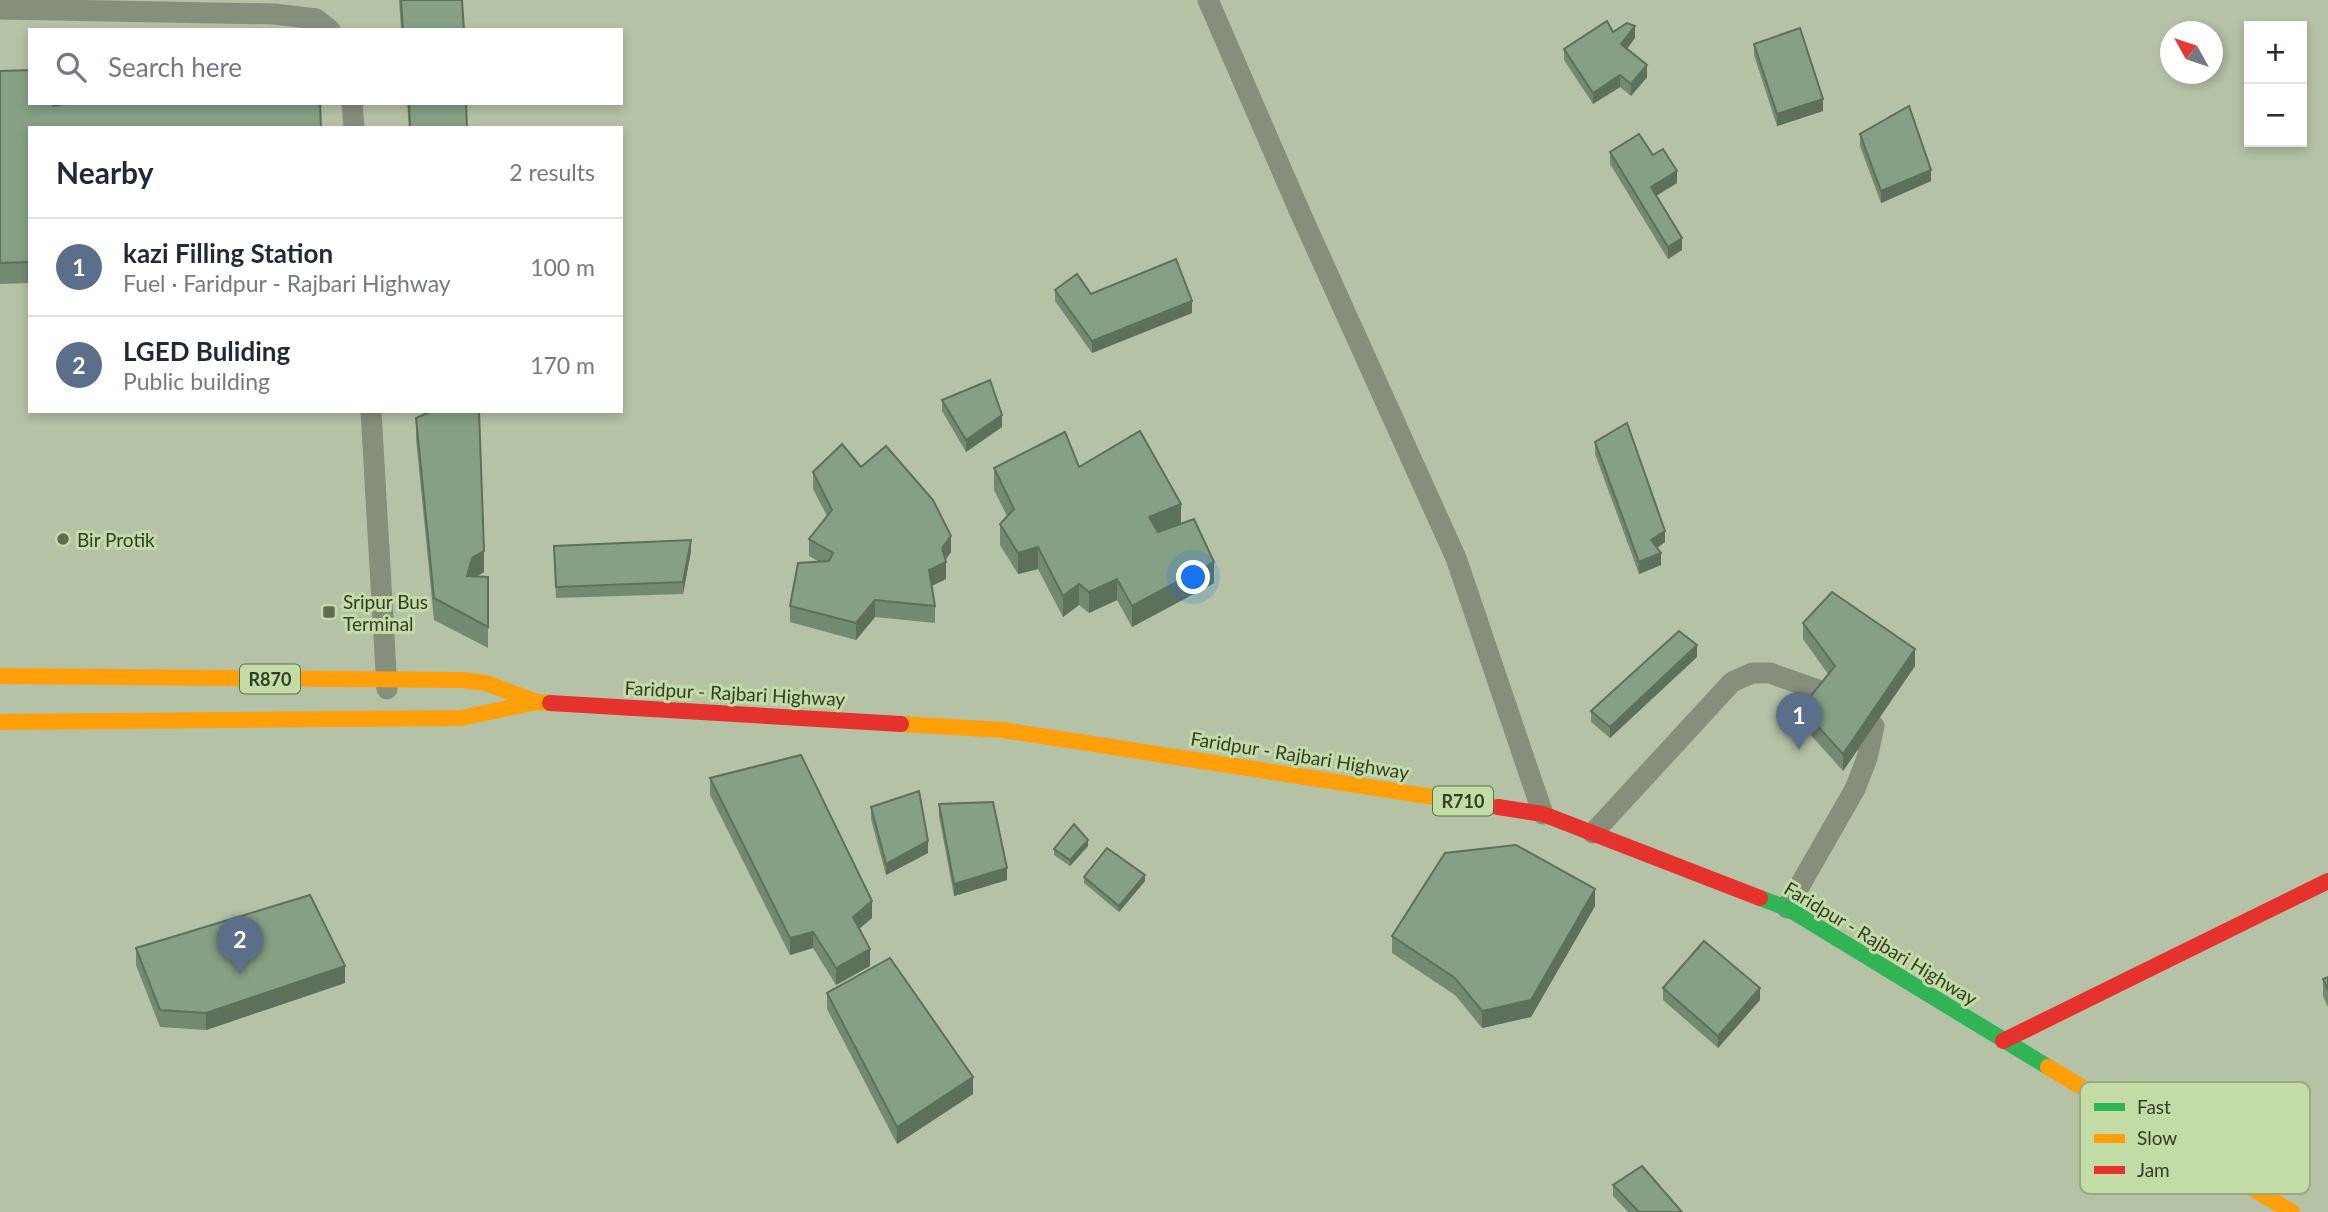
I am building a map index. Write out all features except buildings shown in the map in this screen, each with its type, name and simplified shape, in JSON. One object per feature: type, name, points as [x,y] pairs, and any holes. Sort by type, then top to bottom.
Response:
[{"type":"main road","name":"R870","points":[[0,676],[461,680],[486,683],[537,702]]},
{"type":"main road","name":"Faridpur - Rajbari Highway","points":[[537,702],[1003,730],[1543,814],[1787,908],[2080,1087]]},
{"type":"main road","name":"R870","points":[[0,722],[461,718],[537,702]]},
{"type":"main road","points":[[2003,1041],[2328,881]]},
{"type":"main road","name":"Faridpur - Rajbari Highway","points":[[2262,1194],[2292,1212]]},
{"type":"lane","points":[[1208,0],[1299,210],[1456,558],[1543,814]]},
{"type":"lane","points":[[0,9],[275,14],[316,19],[327,28]]},
{"type":"lane","points":[[352,105],[354,126]]},
{"type":"lane","points":[[371,413],[389,717]]},
{"type":"lane","points":[[1593,833],[1732,682],[1752,673],[1770,673],[1826,693]]},
{"type":"lane","points":[[1787,908],[1854,789],[1867,758],[1874,726]]},
{"type":"traffic: fast","points":[[1760,898],[1787,908],[2048,1067]]},
{"type":"traffic: slow","points":[[0,676],[462,680],[486,683],[537,702],[550,703]]},
{"type":"traffic: slow","points":[[0,722],[461,718],[537,702]]},
{"type":"traffic: slow","points":[[901,724],[1003,730],[1498,807]]},
{"type":"traffic: slow","points":[[2048,1067],[2080,1086]]},
{"type":"traffic: slow","points":[[2262,1194],[2292,1212]]},
{"type":"traffic: jam","points":[[550,703],[901,724]]},
{"type":"traffic: jam","points":[[1498,807],[1543,814],[1760,898]]},
{"type":"traffic: jam","points":[[2003,1041],[2328,881]]},
{"type":"place","name":"Bir Protik","points":[[63,539]]},
{"type":"place","name":"Sripur Bus Terminal","points":[[329,612]]},
{"type":"place","name":"kazi Filling Station","points":[[1799,750]]},
{"type":"place","name":"LGED Buliding","points":[[240,974]]}]
